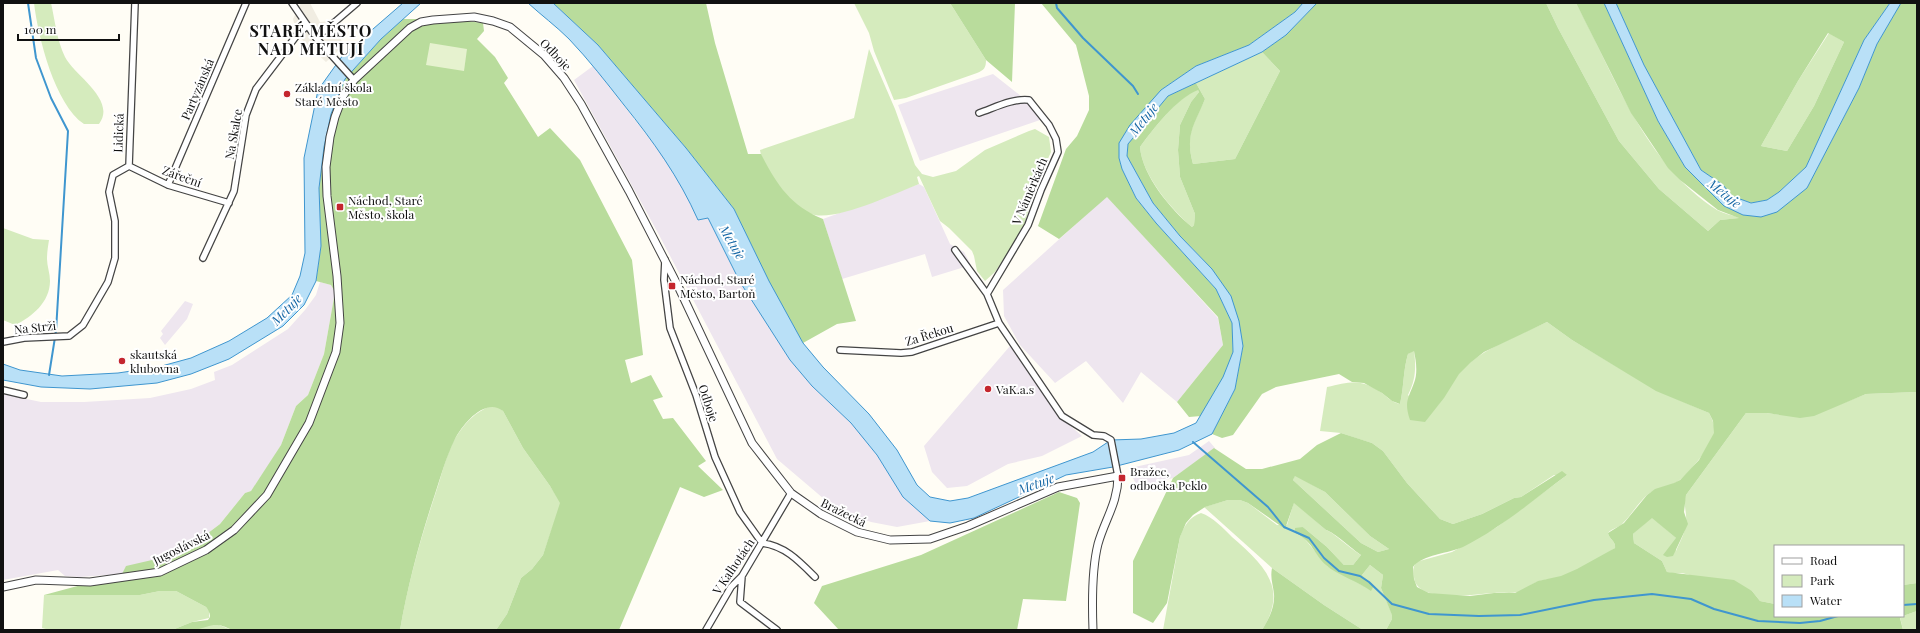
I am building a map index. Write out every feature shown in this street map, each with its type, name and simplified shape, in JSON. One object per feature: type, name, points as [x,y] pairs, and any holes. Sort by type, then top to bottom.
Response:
[{"type":"street","name":"Lidická","points":[[69,336],[83,325],[108,282],[115,258],[115,221],[108,192],[113,175],[128,166],[135,3]]},
{"type":"street","name":"Partyzánská","points":[[168,185],[246,3]]},
{"type":"street","points":[[292,3],[316,38],[352,78]]},
{"type":"street","points":[[297,10],[301,3]]},
{"type":"street","points":[[316,38],[356,3]]},
{"type":"street","name":"Odboje","points":[[309,422],[336,352],[340,323],[337,276],[327,196],[326,167],[330,137],[335,117],[352,78],[410,28],[421,22],[474,17],[493,20],[510,27],[544,55],[564,78],[581,104],[626,184],[678,286]]},
{"type":"street","name":"Na Skalce","points":[[203,258],[234,191],[246,115],[256,89],[297,35],[307,26]]},
{"type":"street","name":"V Náměrkách","points":[[979,113],[1010,102],[1023,99],[1029,100],[1049,125],[1056,139],[1058,152],[1041,190],[1028,225],[987,294]]},
{"type":"street","name":"Zářeční","points":[[128,166],[168,185],[229,203]]},
{"type":"street","points":[[955,250],[987,294],[998,324],[1062,416],[1093,435],[1104,436],[1111,440],[1117,473],[1118,493],[1098,544],[1092,598],[1093,630]]},
{"type":"street","name":"Odboje","points":[[665,260],[664,280],[670,328],[696,395],[715,457],[740,512],[762,543]]},
{"type":"street","name":"Bražecká","points":[[678,286],[752,444],[791,493],[820,514],[857,532],[890,540],[930,539],[968,526],[1058,487],[1117,473]]},
{"type":"street","name":"Za Řekou","points":[[840,350],[901,353],[912,352],[998,324]]},
{"type":"street","name":"Na Strži","points":[[3,342],[24,338],[69,336]]},
{"type":"street","points":[[3,390],[24,395]]},
{"type":"street","name":"Jugoslávská","points":[[3,587],[36,580],[90,582],[160,572],[206,550],[234,530],[267,495],[309,422]]},
{"type":"street","name":"V Kalhotách","points":[[706,630],[731,587],[742,576],[791,493]]},
{"type":"street","points":[[762,543],[771,544],[789,552],[815,577]]},
{"type":"street","points":[[742,576],[740,602],[777,630]]},
{"type":"shaded area","points":[[301,3],[310,3],[320,22],[330,21],[344,45],[326,62],[297,35],[293,19]]},
{"type":"shaded area","points":[[593,66],[667,161],[689,199],[698,220],[708,217],[740,282],[790,360],[812,386],[851,423],[877,455],[903,497],[930,521],[897,527],[871,522],[837,510],[777,459],[658,233],[574,80]]},
{"type":"shaded area","points":[[993,74],[1026,100],[1040,120],[920,161],[898,105]]},
{"type":"shaded area","points":[[919,184],[924,187],[950,244],[964,252],[971,265],[932,277],[925,254],[842,279],[823,219]]},
{"type":"shaded area","points":[[1107,196],[1218,318],[1223,345],[1177,402],[1141,372],[1123,403],[1086,361],[1055,383],[1020,345],[1004,316],[1003,290]]},
{"type":"shaded area","points":[[320,282],[331,285],[335,292],[324,354],[308,395],[296,406],[281,445],[251,491],[245,493],[220,524],[175,558],[165,557],[122,574],[79,577],[65,576],[58,570],[3,580],[3,394],[41,402],[84,402],[150,398],[191,389],[215,380],[214,372],[232,365],[288,329],[316,295]]},
{"type":"shaded area","points":[[185,301],[193,304],[187,319],[165,345],[160,338],[163,334],[161,331]]},
{"type":"shaded area","points":[[1010,346],[1051,406],[1060,417],[1082,436],[1042,456],[1008,464],[967,486],[947,488],[932,472],[924,446]]},
{"type":"shaded area","points":[[1209,441],[1215,448],[1173,478],[1144,486],[1136,484],[1130,468],[1189,455]]},
{"type":"green space","points":[[34,3],[51,3],[58,38],[65,57],[99,97],[103,106],[103,115],[99,124],[84,124],[74,115],[56,86],[39,34]]},
{"type":"green space","points":[[553,3],[706,3],[715,43],[748,154],[761,154],[773,175],[786,193],[802,207],[823,219],[856,321],[837,324],[803,343],[771,286],[734,209],[686,148],[598,45]]},
{"type":"green space","points":[[854,3],[950,3],[986,60],[986,65],[983,70],[977,73],[906,98],[894,100],[874,51],[869,33]]},
{"type":"green space","points":[[950,3],[1015,3],[1012,82],[986,60]]},
{"type":"green space","points":[[1041,3],[1303,3],[1295,12],[1249,45],[1196,66],[1161,90],[1119,158],[1122,169],[1136,198],[1156,223],[1216,289],[1232,323],[1233,352],[1224,377],[1201,416],[1189,417],[1177,402],[1223,345],[1218,317],[1107,197],[1059,239],[1038,226],[1066,149],[1077,136],[1089,110],[1089,96],[1076,45]]},
{"type":"green space","points":[[1317,3],[1546,3],[1619,141],[1659,189],[1708,231],[1720,220],[1739,218],[1718,210],[1680,180],[1668,168],[1631,113],[1576,3],[1604,3],[1658,121],[1685,167],[1743,215],[1807,188],[1859,88],[1877,44],[1899,6],[1901,3],[1917,3],[1917,392],[1866,394],[1814,416],[1800,418],[1767,413],[1746,413],[1686,495],[1684,512],[1688,524],[1673,556],[1667,557],[1663,555],[1676,538],[1652,518],[1633,534],[1634,543],[1662,561],[1667,572],[1734,580],[1752,591],[1760,601],[1774,604],[1774,617],[1902,617],[1900,618],[1903,630],[1386,630],[1392,619],[1392,615],[1381,588],[1383,575],[1370,565],[1362,575],[1374,586],[1371,591],[1336,572],[1322,562],[1310,544],[1295,533],[1295,528],[1303,527],[1327,547],[1344,565],[1353,565],[1361,555],[1338,537],[1326,530],[1294,503],[1285,529],[1248,503],[1240,500],[1228,500],[1205,507],[1193,515],[1186,523],[1180,537],[1167,603],[1153,623],[1133,613],[1133,561],[1173,478],[1214,448],[1246,469],[1262,469],[1300,459],[1317,445],[1341,433],[1372,443],[1383,451],[1407,483],[1440,519],[1453,524],[1482,514],[1514,498],[1521,497],[1562,471],[1567,475],[1490,531],[1463,547],[1429,557],[1417,563],[1413,567],[1414,579],[1417,587],[1429,593],[1470,596],[1494,593],[1515,593],[1538,581],[1561,576],[1577,569],[1615,548],[1608,533],[1624,523],[1647,495],[1655,489],[1680,480],[1699,460],[1714,433],[1713,421],[1709,413],[1656,391],[1572,340],[1547,322],[1484,352],[1470,363],[1459,374],[1444,398],[1425,422],[1410,420],[1407,409],[1416,375],[1414,351],[1408,354],[1400,404],[1392,401],[1382,393],[1364,383],[1352,382],[1339,374],[1276,387],[1262,394],[1233,435],[1222,438],[1212,434],[1235,389],[1243,346],[1212,269],[1180,236],[1153,203],[1127,156],[1128,144],[1168,96],[1196,83],[1205,99],[1190,137],[1193,164],[1235,159],[1280,71],[1262,52],[1286,35]],"holes":[[[1198,90],[1199,92],[1191,102],[1180,125],[1178,150],[1180,177],[1195,214],[1194,225],[1192,227],[1175,211],[1159,191],[1146,169],[1140,147],[1174,107],[1190,94]],[[1295,476],[1325,492],[1370,536],[1389,549],[1378,552],[1361,543],[1293,480]]]},
{"type":"green space","points":[[1546,3],[1576,3],[1634,116],[1651,143],[1670,168],[1692,191],[1717,210],[1740,218],[1720,220],[1708,231],[1659,189],[1619,141]]},
{"type":"green space","points":[[1616,3],[1890,3],[1864,40],[1806,167],[1779,192],[1767,200],[1751,203],[1732,196],[1723,185],[1701,170],[1644,65]],"holes":[[[1828,33],[1844,42],[1814,106],[1787,151],[1761,146],[1798,81]]]},
{"type":"green space","points":[[403,19],[449,19],[483,23],[484,31],[477,39],[495,57],[508,78],[504,83],[538,137],[550,128],[580,160],[632,260],[643,355],[625,360],[631,383],[651,375],[663,397],[653,400],[663,419],[673,418],[706,461],[698,466],[723,490],[704,497],[680,487],[619,630],[496,630],[507,614],[521,578],[532,569],[543,555],[560,503],[523,448],[503,411],[489,407],[475,414],[463,426],[455,439],[446,460],[419,545],[400,630],[232,630],[226,627],[213,625],[195,630],[172,630],[192,622],[208,620],[210,617],[209,612],[206,607],[176,591],[160,591],[140,595],[44,595],[122,574],[126,566],[165,557],[175,558],[220,524],[245,493],[251,491],[281,445],[296,406],[308,395],[324,354],[335,292],[331,285],[316,281],[321,246],[319,188],[324,147],[331,114],[345,79],[381,39]]},
{"type":"green space","points":[[1829,33],[1844,42],[1814,106],[1787,151],[1761,146],[1798,81]]},
{"type":"green space","points":[[430,43],[467,49],[464,71],[426,65]]},
{"type":"green space","points":[[869,49],[895,109],[915,165],[922,174],[933,177],[956,171],[985,150],[1035,129],[1049,137],[1051,152],[1033,192],[1023,231],[995,272],[985,281],[977,271],[972,251],[940,221],[919,176],[917,177],[919,184],[867,205],[838,214],[815,215],[804,211],[791,201],[780,188],[765,165],[760,150],[854,118]]},
{"type":"green space","points":[[1262,52],[1280,71],[1235,159],[1193,164],[1190,137],[1205,99],[1196,83]]},
{"type":"green space","points":[[1198,89],[1199,92],[1191,102],[1180,125],[1178,150],[1180,177],[1195,214],[1194,225],[1192,227],[1175,211],[1159,191],[1146,169],[1140,147],[1174,106],[1190,93]]},
{"type":"green space","points":[[3,228],[33,239],[49,240],[47,264],[50,281],[47,296],[34,313],[15,325],[3,320]]},
{"type":"green space","points":[[1547,322],[1572,340],[1656,390],[1709,413],[1713,423],[1714,434],[1709,446],[1692,468],[1680,480],[1647,495],[1621,525],[1608,533],[1615,548],[1582,568],[1561,577],[1537,582],[1524,590],[1515,593],[1448,596],[1425,591],[1417,585],[1414,577],[1414,566],[1416,562],[1452,552],[1497,527],[1567,475],[1554,475],[1521,497],[1514,498],[1482,514],[1453,524],[1440,519],[1407,483],[1383,451],[1372,443],[1341,433],[1320,431],[1327,387],[1355,382],[1361,383],[1375,388],[1392,401],[1400,404],[1408,354],[1414,350],[1415,373],[1413,384],[1408,395],[1428,415],[1441,401],[1459,373],[1477,357],[1512,338]]},
{"type":"green space","points":[[1917,392],[1917,583],[1904,585],[1904,545],[1774,545],[1774,604],[1760,601],[1752,591],[1682,573],[1667,572],[1662,561],[1634,543],[1633,534],[1652,517],[1676,538],[1676,551],[1686,525],[1686,495],[1746,413],[1759,412],[1783,415],[1831,408],[1866,394]]},
{"type":"green space","points":[[491,406],[498,406],[503,411],[523,448],[561,503],[543,555],[532,569],[521,578],[507,614],[496,630],[400,630],[415,560],[444,464],[456,437],[463,427],[480,411]]},
{"type":"green space","points":[[1295,475],[1325,492],[1370,536],[1389,549],[1378,552],[1361,543],[1293,480]]},
{"type":"green space","points":[[1059,492],[1077,498],[1080,503],[1066,601],[1023,599],[1017,630],[839,630],[814,603],[822,586],[921,555]]},
{"type":"green space","points":[[1228,500],[1240,500],[1248,503],[1277,525],[1287,525],[1294,502],[1326,530],[1361,555],[1353,565],[1344,565],[1327,547],[1303,527],[1295,533],[1304,538],[1327,566],[1371,590],[1374,586],[1362,575],[1370,565],[1383,575],[1381,588],[1392,614],[1392,619],[1386,630],[1363,630],[1324,605],[1272,568],[1204,507]]},
{"type":"green space","points":[[1201,513],[1218,523],[1244,547],[1263,568],[1269,578],[1273,590],[1273,602],[1270,615],[1262,630],[1163,630],[1180,537],[1188,522],[1193,517]]},
{"type":"green space","points":[[1272,568],[1324,605],[1363,630],[1262,630],[1274,604],[1271,575]]},
{"type":"green space","points":[[1917,583],[1917,611],[1904,616],[1904,585]]},
{"type":"green space","points":[[160,591],[176,591],[206,607],[209,611],[209,618],[192,622],[172,630],[50,630],[42,628],[44,595],[140,595]]},
{"type":"green space","points":[[1917,611],[1917,630],[1903,630],[1900,617],[1904,617],[1904,616]]},
{"type":"green space","points":[[211,624],[219,625],[232,630],[194,630]]},
{"type":"water","name":"Metuje","points":[[403,3],[421,3],[381,39],[345,79],[331,114],[324,147],[319,188],[321,246],[316,281],[304,305],[283,326],[229,359],[191,374],[157,383],[90,389],[41,387],[3,380],[3,364],[20,370],[62,376],[118,373],[158,367],[191,358],[229,341],[267,318],[292,295],[300,276],[305,253],[304,158],[318,90],[343,55]]},
{"type":"water","name":"Metuje","points":[[528,3],[553,3],[598,45],[686,148],[734,209],[769,281],[803,343],[823,367],[869,414],[897,450],[917,485],[930,497],[950,501],[968,498],[1093,452],[1111,440],[1141,439],[1174,433],[1196,423],[1223,377],[1233,352],[1232,323],[1216,289],[1156,223],[1136,198],[1122,169],[1119,158],[1119,143],[1130,125],[1161,90],[1196,66],[1249,45],[1295,12],[1303,3],[1317,3],[1286,35],[1262,52],[1168,96],[1128,144],[1127,156],[1153,203],[1180,236],[1212,269],[1231,296],[1239,321],[1243,346],[1235,389],[1212,434],[1179,450],[1113,467],[1066,475],[974,518],[950,523],[930,521],[903,497],[877,455],[851,423],[812,386],[790,360],[740,282],[708,218],[698,220],[674,174],[635,119],[597,71],[569,39]]},
{"type":"water","name":"Metuje","points":[[1604,3],[1616,3],[1644,65],[1701,170],[1723,185],[1732,196],[1751,203],[1767,200],[1779,192],[1806,167],[1864,40],[1890,3],[1901,3],[1877,44],[1859,88],[1807,188],[1777,212],[1761,217],[1743,215],[1724,206],[1685,167],[1658,121]]},
{"type":"waterway","points":[[28,3],[36,58],[51,98],[68,131],[56,331],[49,375]]},
{"type":"waterway","points":[[1056,3],[1057,8],[1083,38],[1133,86],[1138,94]]},
{"type":"waterway","points":[[1193,442],[1268,507],[1284,527],[1309,538],[1324,558],[1339,571],[1360,576],[1369,582],[1392,604],[1429,614],[1479,616],[1520,615],[1594,600],[1652,594],[1691,599],[1714,609],[1758,621],[1800,623],[1820,621],[1834,617]]},
{"type":"waterway","points":[[1904,605],[1917,604]]},
{"type":"place","name":"Základní škola Staré Město","points":[[287,94]]},
{"type":"place","name":"Náchod, Staré Město, škola","points":[[340,207]]},
{"type":"place","name":"Náchod, Staré Město, Bartoň","points":[[672,286]]},
{"type":"place","name":"skautská klubovna","points":[[122,361]]},
{"type":"place","name":"VaK.a.s","points":[[988,389]]},
{"type":"place","name":"Bražec, odbočka Peklo","points":[[1122,478]]},
{"type":"district","name":"STARÉ MĚSTO NAD METUJÍ","points":[[311,39]]}]
